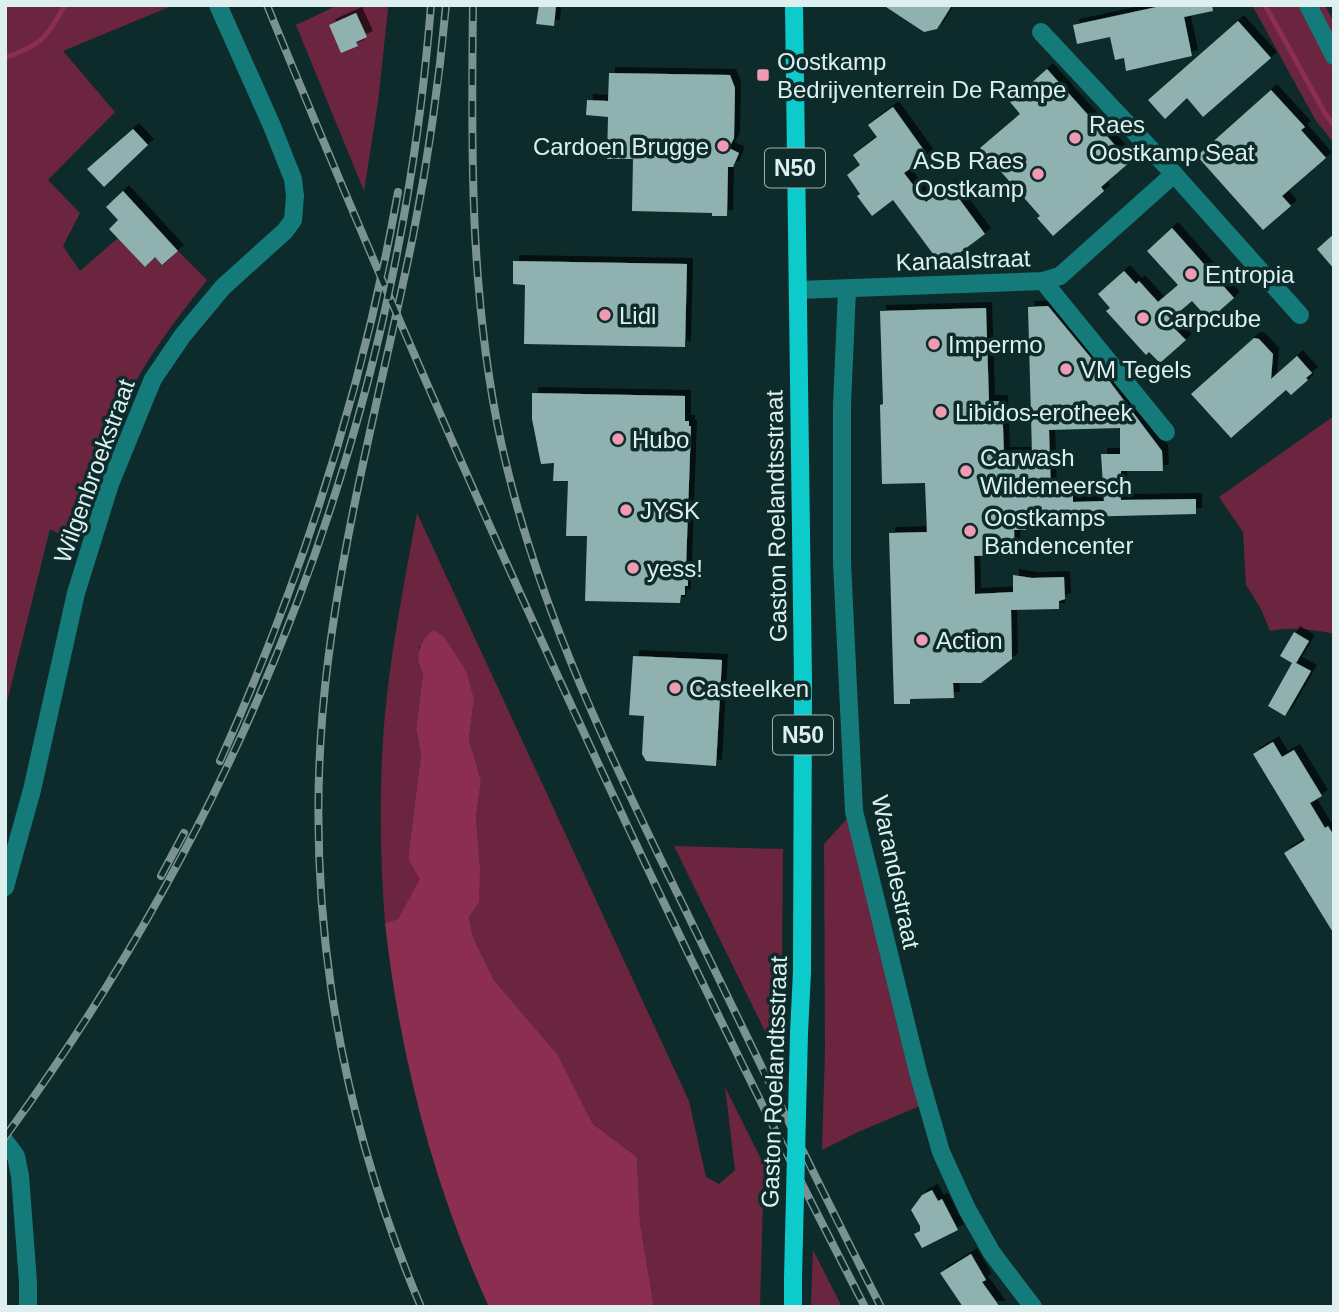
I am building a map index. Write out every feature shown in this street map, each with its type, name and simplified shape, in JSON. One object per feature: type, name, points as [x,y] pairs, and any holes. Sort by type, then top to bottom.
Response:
[{"type":"main road","name":"Gaston Roelandtsstraat","points":[[793,1307],[802,972],[803,669],[794,5]]},
{"type":"street","name":"Wilgenbroekstraat","points":[[5,887],[32,790],[76,593],[110,484],[153,379],[183,335],[223,287],[285,232],[293,220],[293,179],[218,5]]},
{"type":"street","points":[[1308,5],[1334,56]]},
{"type":"street","points":[[1041,32],[1174,174],[1300,316]]},
{"type":"street","name":"Kanaalstraat","points":[[797,290],[1043,281],[1060,276],[1174,174]]},
{"type":"street","points":[[1043,281],[1166,432]]},
{"type":"street","name":"Warandestraat","points":[[847,290],[842,405],[842,563],[854,811],[915,1059],[941,1152],[967,1209],[992,1253],[1033,1307]]},
{"type":"street","points":[[5,1141],[16,1156],[20,1176],[29,1282],[28,1307]]},
{"type":"shaded area","points":[[5,5],[174,5],[63,51],[115,112],[48,180],[80,213],[63,246],[80,271],[118,238],[145,267],[155,257],[163,265],[178,251],[207,280],[136,381],[109,439],[70,540],[50,529],[5,710]]},
{"type":"shaded area","points":[[338,5],[387,5],[388,9],[378,102],[364,191],[296,25]]},
{"type":"shaded area","points":[[1252,5],[1325,5],[1334,23],[1334,143],[1316,121]]},
{"type":"shaded area","points":[[1334,416],[1334,634],[1302,629],[1270,631],[1261,609],[1246,585],[1243,532],[1219,497]]},
{"type":"shaded area","points":[[417,513],[689,1101],[706,1177],[719,1184],[735,1170],[725,1087],[764,1165],[760,1307],[654,1307],[640,1222],[637,1157],[593,1124],[558,1055],[494,980],[473,937],[469,917],[480,866],[476,817],[481,781],[469,739],[474,699],[419,645],[419,666],[423,673],[416,729],[421,755],[408,859],[421,879],[398,919],[385,923],[381,824],[384,725],[402,593]]},
{"type":"shaded area","points":[[434,630],[445,638],[466,671],[474,699],[469,739],[481,781],[476,817],[480,866],[479,902],[469,917],[473,937],[494,980],[558,1055],[593,1124],[637,1157],[640,1222],[654,1307],[489,1307],[469,1261],[435,1167],[410,1071],[391,973],[385,923],[398,919],[420,879],[408,859],[421,755],[416,729],[423,673],[418,655],[425,638]]},
{"type":"shaded area","points":[[854,811],[927,1103],[822,1150],[825,1049],[824,844]]},
{"type":"shaded area","points":[[674,846],[783,849],[781,1064]]},
{"type":"shaded area","points":[[813,1250],[842,1307],[811,1307]]},
{"type":"building","points":[[539,5],[556,5],[554,26],[536,24]]},
{"type":"building","points":[[883,5],[952,5],[937,29],[924,32]]},
{"type":"building","points":[[1166,5],[1212,5],[1213,11],[1184,17],[1192,56],[1126,71],[1124,58],[1115,60],[1110,37],[1077,44],[1073,25]]},
{"type":"building","points":[[356,13],[367,37],[356,42],[358,46],[341,53],[329,25]]},
{"type":"building","points":[[1238,21],[1271,58],[1203,117],[1187,98],[1165,119],[1148,100]]},
{"type":"building","points":[[1047,69],[1130,162],[1101,187],[1104,191],[1053,236],[1037,218],[1040,216],[980,148],[1020,114],[1010,102]]},
{"type":"building","points":[[609,73],[730,75],[735,88],[734,138],[729,148],[739,153],[733,167],[728,167],[727,216],[712,216],[712,213],[632,211],[633,159],[607,159],[608,117],[586,115],[587,100],[608,101]]},
{"type":"building","points":[[1271,90],[1305,127],[1301,130],[1326,158],[1282,196],[1291,206],[1263,230],[1197,156]]},
{"type":"building","points":[[893,107],[928,156],[904,173],[926,202],[949,185],[985,234],[942,266],[893,200],[872,216],[857,196],[860,194],[847,175],[860,165],[853,155],[877,137],[868,125]]},
{"type":"building","points":[[133,129],[148,145],[104,187],[87,169]]},
{"type":"building","points":[[123,191],[178,251],[162,265],[155,257],[145,267],[109,229],[118,220],[106,207]]},
{"type":"building","points":[[1172,228],[1234,298],[1209,320],[1192,301],[1172,318],[1179,326],[1175,329],[1186,340],[1160,363],[1149,352],[1146,355],[1106,311],[1110,308],[1098,294],[1124,271],[1136,284],[1139,281],[1158,302],[1178,285],[1147,251]]},
{"type":"building","points":[[1334,234],[1334,269],[1317,249]]},
{"type":"building","name":"Lidl","points":[[513,261],[687,264],[685,347],[524,344],[525,285],[513,284]]},
{"type":"building","points":[[1048,306],[1101,370],[1162,451],[1163,471],[1121,471],[1121,500],[1196,499],[1196,514],[1026,516],[1026,530],[1014,530],[1015,555],[974,556],[975,594],[1013,592],[1013,575],[1032,578],[1064,577],[1065,599],[1059,601],[1059,609],[1011,610],[1012,659],[981,683],[953,683],[954,698],[910,699],[910,704],[894,704],[889,533],[927,532],[925,483],[882,484],[880,311],[986,308],[989,401],[1002,401],[1004,453],[1032,453],[1028,307]],"holes":[[[1120,428],[1120,454],[1101,454],[1104,501],[1073,502],[1073,492],[1051,493],[1049,430]]]},
{"type":"building","points":[[1254,338],[1259,339],[1273,354],[1271,379],[1297,356],[1312,373],[1291,395],[1286,390],[1231,438],[1191,394]]},
{"type":"building","points":[[532,393],[685,396],[685,421],[689,421],[691,426],[686,568],[688,586],[685,586],[685,595],[681,595],[680,603],[585,601],[587,536],[566,536],[568,481],[553,481],[554,463],[541,464],[532,419]]},
{"type":"building","points":[[1294,632],[1309,641],[1296,663],[1311,671],[1285,716],[1268,706],[1292,663],[1280,656]]},
{"type":"building","name":"Casteelken","points":[[633,656],[722,660],[716,766],[646,761],[642,754],[644,716],[629,715]]},
{"type":"building","points":[[1273,742],[1282,757],[1294,750],[1322,796],[1310,803],[1325,828],[1328,826],[1334,836],[1334,934],[1284,853],[1305,840],[1253,754]]},
{"type":"building","points":[[932,1190],[938,1201],[942,1199],[958,1230],[922,1248],[914,1234],[920,1231],[920,1226],[911,1210],[922,1195]]},
{"type":"building","points":[[971,1254],[986,1280],[982,1282],[1000,1307],[963,1307],[940,1273]]},
{"type":"waterway","points":[[5,58],[42,39],[65,5]]},
{"type":"waterway","points":[[1265,5],[1334,125]]},
{"type":"railway","points":[[267,5],[406,335],[551,662],[704,986],[865,1307]]},
{"type":"railway","points":[[5,1137],[93,1009],[171,877],[239,741],[298,601],[347,457],[385,310],[413,159],[431,5]]},
{"type":"railway","points":[[421,1307],[391,1229],[366,1151],[346,1071],[331,990],[322,908],[318,826],[320,744],[336,608],[355,501],[418,207],[446,5]]},
{"type":"railway","points":[[473,5],[473,170],[483,334],[501,442],[534,563],[578,680],[629,794],[881,1307]]},
{"type":"railway","points":[[220,761],[277,623],[327,482],[367,338],[398,192]]},
{"type":"railway","points":[[161,876],[184,833]]},
{"type":"place","name":"Oostkamp Bedrijventerrein De Rampe","points":[[763,75]]},
{"type":"place","name":"Raes Oostkamp Seat","points":[[1075,138]]},
{"type":"place","name":"Cardoen Brugge","points":[[723,146]]},
{"type":"place","name":"ASB Raes Oostkamp","points":[[1038,174]]},
{"type":"place","name":"Entropia","points":[[1191,274]]},
{"type":"place","name":"Lidl","points":[[605,315]]},
{"type":"place","name":"Carpcube","points":[[1143,318]]},
{"type":"place","name":"Impermo","points":[[934,344]]},
{"type":"place","name":"VM Tegels","points":[[1066,369]]},
{"type":"place","name":"Libidos-erotheek","points":[[941,412]]},
{"type":"place","name":"Hubo","points":[[618,439]]},
{"type":"place","name":"Carwash Wildemeersch","points":[[966,471]]},
{"type":"place","name":"JYSK","points":[[626,510]]},
{"type":"place","name":"Oostkamps Bandencenter","points":[[970,531]]},
{"type":"place","name":"yess!","points":[[633,568]]},
{"type":"place","name":"Action","points":[[922,640]]},
{"type":"place","name":"Casteelken","points":[[675,688]]}]
